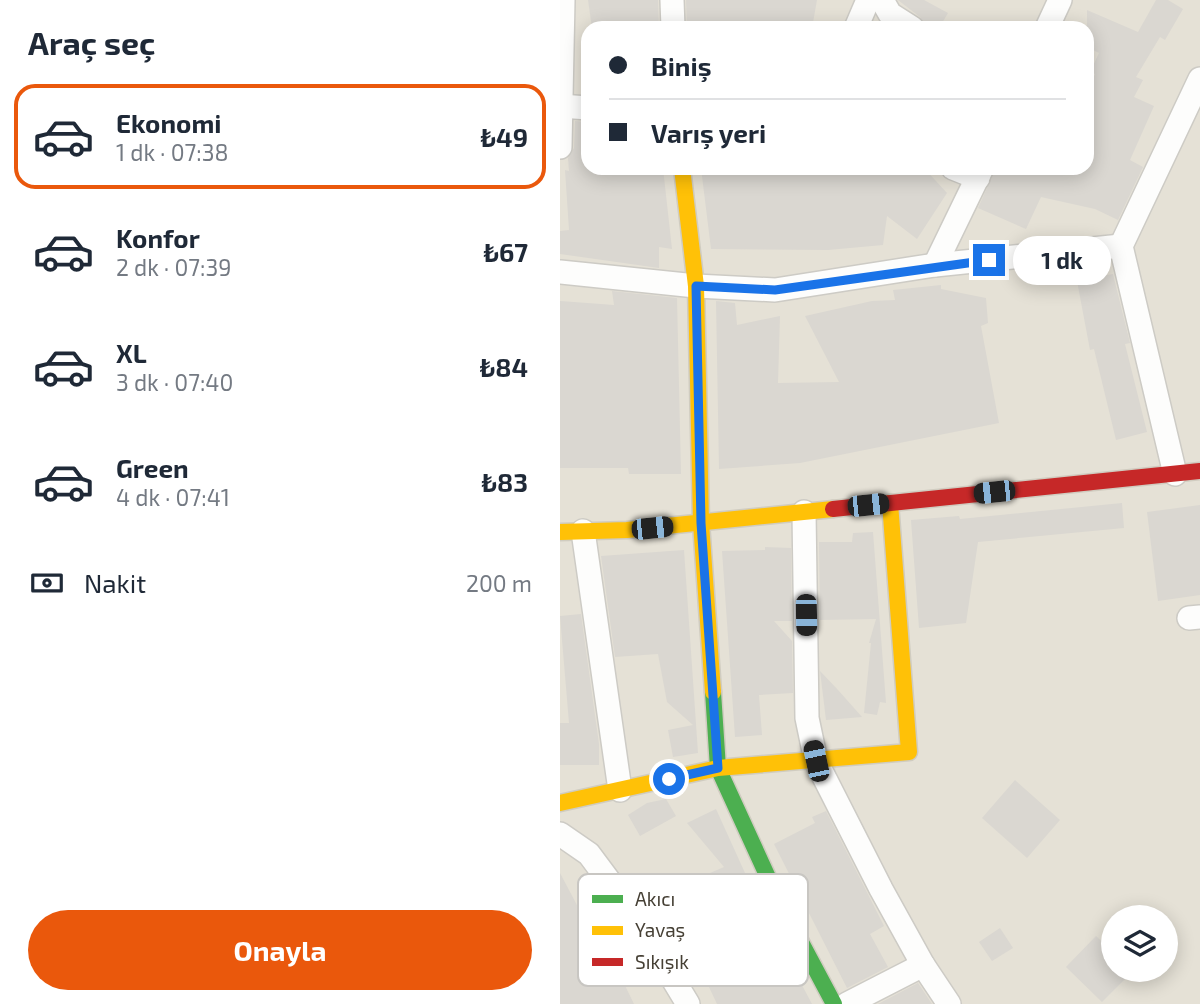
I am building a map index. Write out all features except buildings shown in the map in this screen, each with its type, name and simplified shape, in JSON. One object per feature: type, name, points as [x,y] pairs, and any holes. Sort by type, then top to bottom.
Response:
[{"type":"street","points":[[560,147],[563,0]]},
{"type":"street","points":[[672,0],[673,21]]},
{"type":"street","points":[[859,21],[868,0]]},
{"type":"street","points":[[881,0],[890,14],[901,21]]},
{"type":"street","points":[[1050,21],[1060,0]]},
{"type":"street","points":[[1175,474],[1121,246],[1200,79]]},
{"type":"street","points":[[561,106],[581,107]]},
{"type":"street","points":[[683,175],[696,286],[701,523],[718,768],[765,874]]},
{"type":"street","points":[[936,265],[979,175]]},
{"type":"street","points":[[560,272],[696,286],[775,290],[936,265],[1121,246]]},
{"type":"street","points":[[560,532],[701,523],[1200,471]]},
{"type":"street","points":[[560,803],[718,768],[909,752],[890,503]]},
{"type":"street","points":[[804,512],[807,718],[816,761],[923,965],[949,1004]]},
{"type":"street","points":[[583,531],[620,790]]},
{"type":"street","points":[[560,834],[589,853],[604,874]]},
{"type":"street","points":[[808,956],[834,1004]]},
{"type":"street","points":[[847,1004],[923,965]]},
{"type":"street","points":[[677,986],[688,1004]]},
{"type":"shaded area","points":[[560,0],[1200,0],[1200,1004],[560,1004]]},
{"type":"traffic: fast","points":[[713,692],[718,768],[766,874]]},
{"type":"traffic: fast","points":[[808,955],[834,1004]]},
{"type":"traffic: slow","points":[[683,175],[696,286],[701,523],[713,692]]},
{"type":"traffic: slow","points":[[560,803],[718,768],[909,752],[890,503]]},
{"type":"traffic: slow","points":[[560,532],[627,530],[833,509]]},
{"type":"traffic: jam","points":[[833,509],[1200,471]]},
{"type":"route","points":[[669,779],[718,768],[701,523],[696,286],[775,290],[936,265],[989,260]]}]
